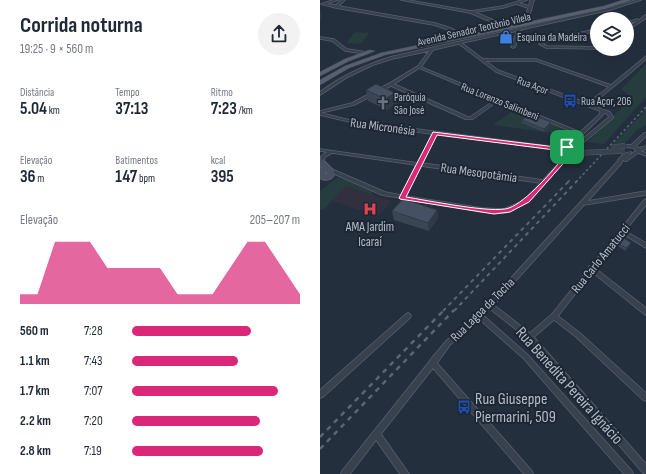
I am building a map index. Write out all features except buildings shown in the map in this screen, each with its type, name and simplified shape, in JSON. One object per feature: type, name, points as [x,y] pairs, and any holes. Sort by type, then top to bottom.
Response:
[{"type":"main road","name":"Avenida Senador Teotônio Vilela","points":[[320,83],[359,62],[499,24],[607,0]]},
{"type":"main road","name":"Avenida Senador Teotônio Vilela","points":[[320,74],[347,60],[366,53],[605,7],[628,0]]},
{"type":"main road","points":[[405,49],[460,43]]},
{"type":"street","points":[[322,5],[336,0]]},
{"type":"street","points":[[336,7],[343,0]]},
{"type":"street","points":[[403,0],[445,6],[471,12],[499,24]]},
{"type":"street","points":[[471,12],[525,0]]},
{"type":"street","points":[[527,18],[532,0]]},
{"type":"street","points":[[443,1],[445,6]]},
{"type":"street","name":"Avenida Senador Teotônio Vilela","points":[[320,94],[345,77],[371,65],[396,57],[639,1]]},
{"type":"street","points":[[516,3],[530,8]]},
{"type":"street","points":[[322,5],[435,24],[460,34]]},
{"type":"street","points":[[634,25],[646,16]]},
{"type":"street","points":[[634,21],[640,20]]},
{"type":"street","points":[[513,47],[519,31],[518,29]]},
{"type":"street","points":[[590,32],[541,44],[546,47],[590,48]]},
{"type":"street","points":[[320,38],[335,41],[346,50],[366,53]]},
{"type":"street","name":"Rua Açor","points":[[460,43],[497,71],[609,113],[611,117],[577,150]]},
{"type":"street","points":[[320,113],[353,104],[391,84],[419,67],[432,49]]},
{"type":"street","points":[[346,50],[347,60]]},
{"type":"street","points":[[588,105],[646,57]]},
{"type":"street","points":[[483,60],[536,60],[611,86]]},
{"type":"street","name":"Rua Lorenzo Salimbeni","points":[[419,67],[581,134]]},
{"type":"street","points":[[391,84],[467,118],[471,118],[497,100]]},
{"type":"street","points":[[336,151],[324,155],[323,172],[376,192],[402,198],[482,210],[504,211],[527,201],[566,158],[568,155],[566,150],[602,114],[602,110]]},
{"type":"street","name":"Rua Micronésia","points":[[320,113],[354,122],[566,150],[571,154],[577,150],[631,150]]},
{"type":"street","points":[[402,198],[435,133]]},
{"type":"street","name":"Rua Lagoa da Tocha","points":[[345,474],[448,343],[490,305],[621,159],[646,134]]},
{"type":"street","name":"Rua Lagoa da Tocha","points":[[631,150],[646,147]]},
{"type":"street","name":"Rua Mesopotâmia","points":[[320,150],[336,151],[543,182]]},
{"type":"street","points":[[631,150],[646,155]]},
{"type":"street","points":[[584,202],[646,193]]},
{"type":"street","name":"Rua Carlo Amatucci","points":[[530,337],[554,316],[646,201]]},
{"type":"street","points":[[622,231],[646,246]]},
{"type":"street","points":[[591,268],[646,312]]},
{"type":"street","name":"Rua Benedita Pereira Ignácio","points":[[490,305],[530,337],[646,470]]},
{"type":"street","name":"Rua Benedita Pereira Ignácio","points":[[479,315],[526,357],[629,474]]},
{"type":"street","points":[[320,394],[408,316]]},
{"type":"street","points":[[554,316],[578,335],[646,398]]},
{"type":"street","points":[[432,362],[529,474]]},
{"type":"street","points":[[376,434],[405,474]]},
{"type":"shaded area","name":"AMA Jardim Icaraí","points":[[346,186],[392,201],[378,216],[332,201]]},
{"type":"green space","points":[[355,32],[369,33],[361,44],[346,43]]},
{"type":"green space","points":[[646,64],[646,97],[604,144],[587,142],[632,98],[621,89]]},
{"type":"green space","points":[[515,109],[564,129],[560,134],[493,125]]},
{"type":"green space","points":[[646,110],[646,125],[637,130],[624,144],[613,144]]},
{"type":"green space","points":[[343,177],[371,191],[373,195],[346,186],[323,210],[320,209],[320,191],[337,178]]},
{"type":"railway","points":[[576,182],[646,107]]},
{"type":"railway","points":[[443,311],[569,181]]},
{"type":"railway","points":[[454,311],[577,181]]},
{"type":"railway","points":[[320,437],[444,310]]},
{"type":"railway","points":[[320,449],[454,310]]},
{"type":"place","name":"Esquina da Madeira","points":[[506,37]]},
{"type":"place","name":"Rua Açor, 206","points":[[570,101]]},
{"type":"place","name":"Paróquia São José","points":[[383,103]]},
{"type":"place","name":"AMA Jardim Icaraí","points":[[370,209]]},
{"type":"place","name":"Rua Giuseppe Piermarini, 509","points":[[464,407]]},
{"type":"route","points":[[567,147],[565,150],[565,151],[568,155],[566,158],[527,201],[510,210],[494,212],[402,198],[435,133],[563,149],[565,150],[566,152],[571,154],[577,152],[575,148],[567,147]]}]
